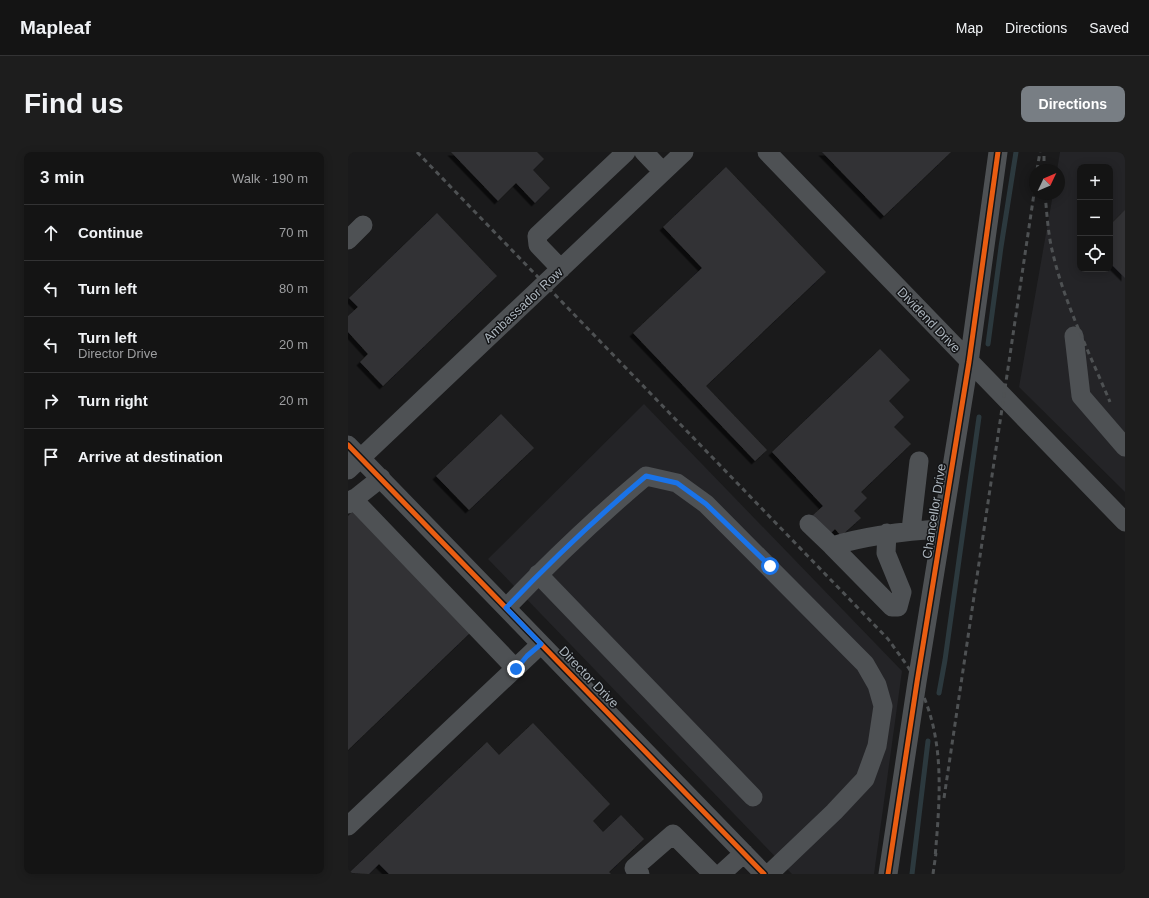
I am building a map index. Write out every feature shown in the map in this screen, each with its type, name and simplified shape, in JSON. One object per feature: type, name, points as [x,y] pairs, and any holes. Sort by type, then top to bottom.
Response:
[{"type":"street","points":[[561,269],[538,245],[537,236],[626,152]]},
{"type":"street","points":[[644,152],[663,172]]},
{"type":"street","name":"Ambassador Row","points":[[355,464],[684,152]]},
{"type":"street","name":"Dividend Drive","points":[[767,152],[1125,522]]},
{"type":"street","name":"Chancellor Drive","points":[[888,874],[969,362],[998,152]]},
{"type":"street","points":[[348,240],[363,226]]},
{"type":"street","points":[[1074,336],[1081,396],[1125,447]]},
{"type":"street","name":"Director Drive","points":[[348,444],[355,464],[381,478],[764,874]]},
{"type":"street","points":[[911,530],[919,461]]},
{"type":"street","points":[[506,608],[538,574],[646,476],[677,483],[706,504],[865,664],[877,685],[882,706],[877,746],[865,779],[834,812],[769,874]]},
{"type":"street","points":[[381,478],[351,501],[516,669]]},
{"type":"street","points":[[809,524],[892,607],[898,607],[902,592],[886,553],[887,533]]},
{"type":"street","points":[[832,546],[856,539],[887,533],[911,530],[942,529]]},
{"type":"street","points":[[538,574],[753,798]]},
{"type":"street","points":[[348,826],[541,644]]},
{"type":"street","points":[[640,874],[634,868],[673,834],[713,874]]},
{"type":"street","points":[[721,874],[744,853]]},
{"type":"shaded area","points":[[1060,152],[1125,152],[1125,492],[1019,387],[1052,200],[1065,200],[1065,164],[1058,164]]},
{"type":"shaded area","points":[[644,404],[902,671],[874,874],[792,874],[488,559]]},
{"type":"building","points":[[451,152],[537,152],[544,159],[533,170],[550,188],[535,203],[516,183],[498,201]]},
{"type":"building","points":[[822,152],[951,152],[884,216]]},
{"type":"building","points":[[726,167],[826,272],[706,386],[767,450],[755,461],[633,333],[702,268],[663,227]]},
{"type":"building","points":[[1125,210],[1125,278],[1113,266],[1113,222]]},
{"type":"building","points":[[437,213],[497,276],[383,386],[360,362],[368,354],[348,332],[348,316],[358,307],[349,298]]},
{"type":"building","points":[[880,349],[910,380],[889,401],[904,417],[894,427],[911,444],[861,492],[867,498],[854,511],[861,518],[841,536],[835,529],[830,534],[812,516],[823,506],[772,452]]},
{"type":"building","points":[[501,414],[534,448],[469,510],[436,476]]},
{"type":"building","points":[[355,509],[472,631],[348,750],[348,516]]},
{"type":"building","points":[[533,723],[610,804],[593,821],[603,832],[621,815],[644,839],[609,872],[611,874],[389,874],[379,864],[369,874],[349,873],[487,742],[499,755]]},
{"type":"waterway","points":[[988,344],[1016,152]]},
{"type":"waterway","points":[[939,693],[945,660],[979,417]]},
{"type":"waterway","points":[[912,874],[928,741]]},
{"type":"railway","points":[[417,152],[888,639],[907,665],[917,682],[933,725],[939,768],[935,858]]},
{"type":"railway","points":[[1038,164],[1040,152]]},
{"type":"railway","points":[[1044,154],[1044,164]]},
{"type":"railway","points":[[944,798],[1033,200]]},
{"type":"railway","points":[[1046,200],[1053,254],[1064,292],[1078,329],[1110,402]]},
{"type":"railway","points":[[933,874],[936,853]]},
{"type":"cycle path","points":[[888,874],[917,682],[969,362],[998,152]]},
{"type":"cycle path","points":[[348,445],[764,874]]},
{"type":"route","points":[[516,669],[527,656],[541,644],[506,608],[542,571],[646,476],[677,483],[706,504],[770,566]]}]
